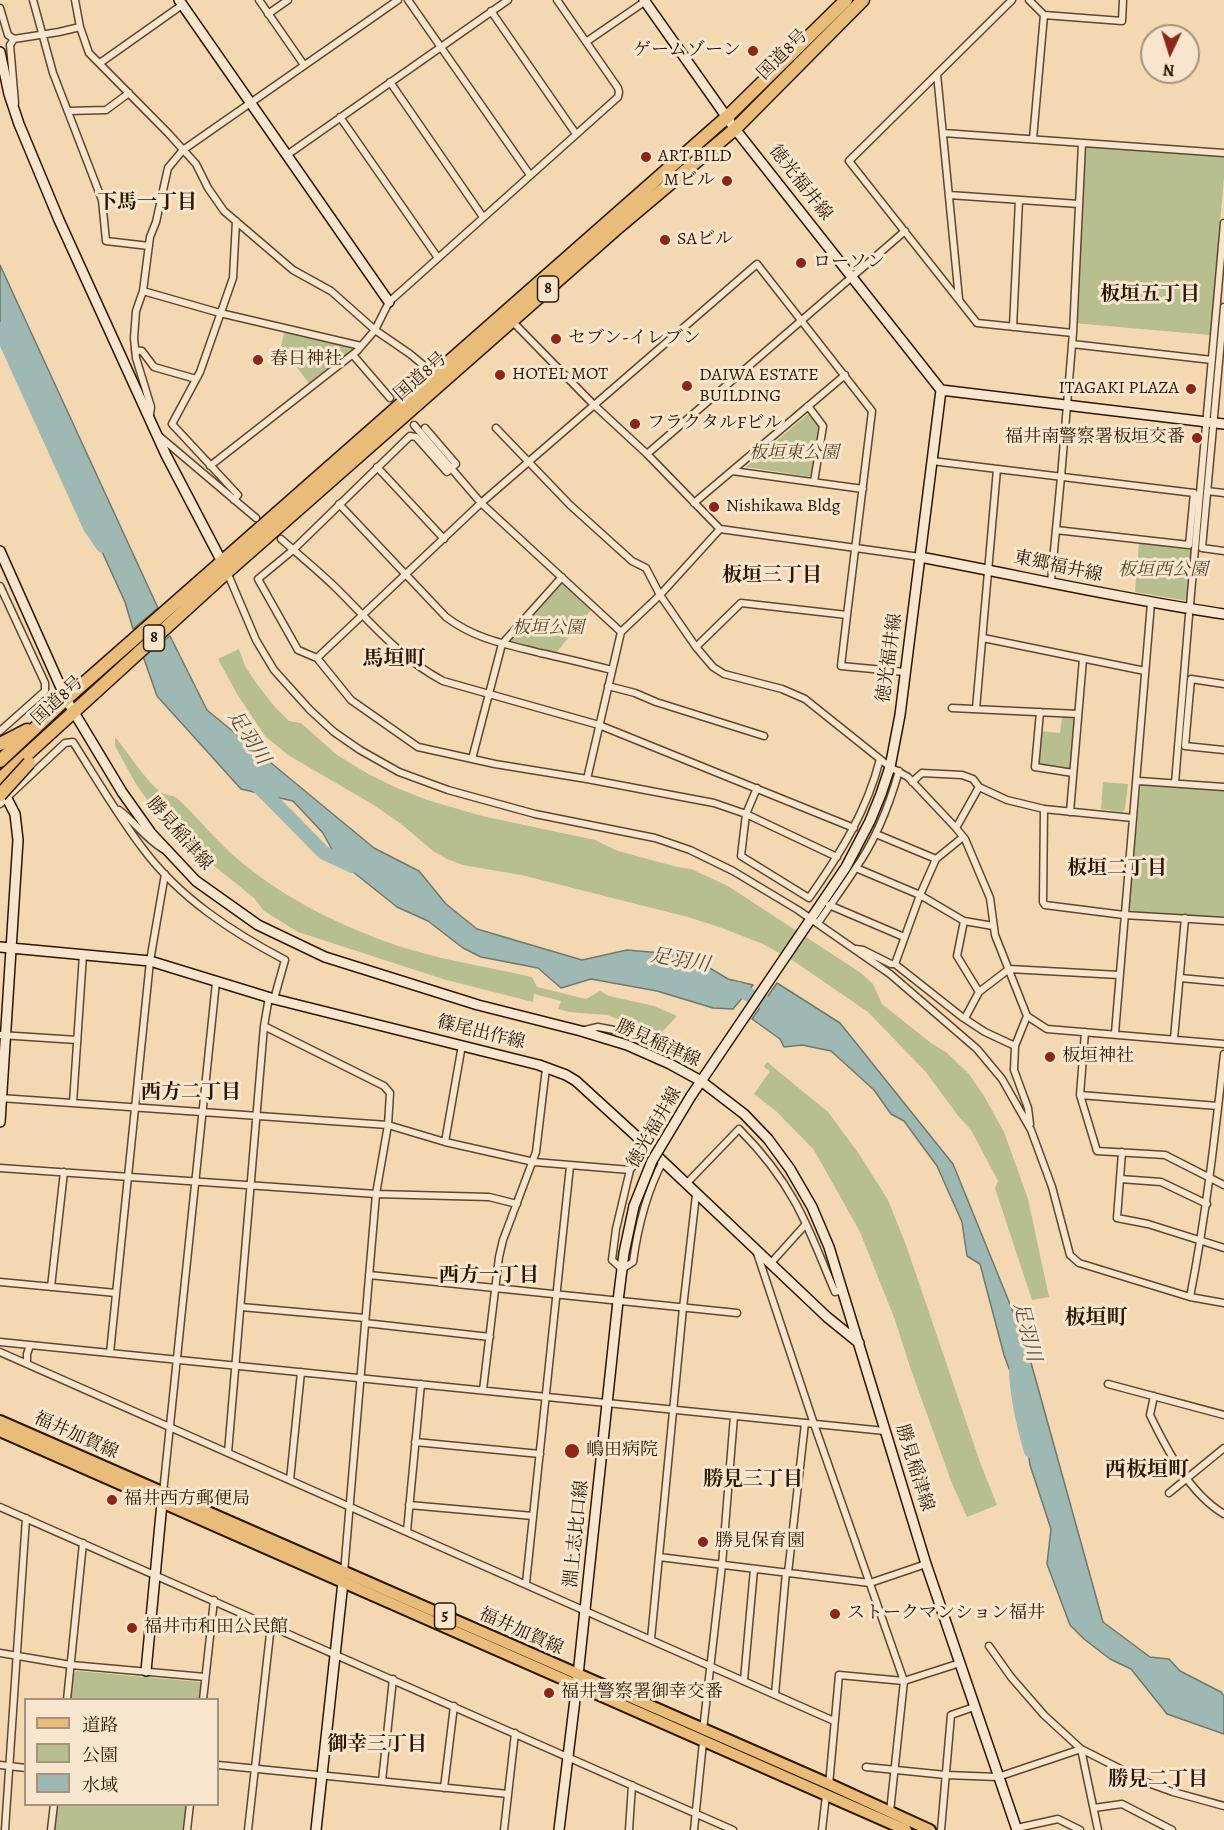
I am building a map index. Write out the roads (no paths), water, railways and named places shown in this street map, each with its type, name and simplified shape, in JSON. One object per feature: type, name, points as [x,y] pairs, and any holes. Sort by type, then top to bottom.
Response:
[{"type":"highway","name":"国道8号","points":[[11,748],[48,735],[434,374],[727,117],[846,0]]},
{"type":"highway","name":"国道8号","points":[[0,761],[11,748],[70,695],[225,567],[735,129],[863,0]]},
{"type":"highway","name":"国道8号","points":[[0,778],[11,748]]},
{"type":"highway","points":[[2,799],[11,748]]},
{"type":"main road","points":[[645,0],[727,117]]},
{"type":"main road","points":[[180,3],[389,302]]},
{"type":"main road","points":[[0,52],[9,94],[58,220],[156,434],[225,567]]},
{"type":"main road","name":"徳光福井線","points":[[634,1206],[656,1154],[691,1096],[813,918],[846,867],[870,821],[890,767],[905,672],[941,390],[727,117]]},
{"type":"main road","points":[[941,390],[1215,423]]},
{"type":"main road","name":"勝見稲津線","points":[[0,551],[70,695],[122,792],[151,833],[196,881],[258,925],[325,957],[478,1005],[581,1030],[627,1045],[703,1078],[744,1113],[768,1139],[790,1168],[812,1207],[829,1246],[926,1564],[1017,1829]]},
{"type":"main road","name":"東郷福井線","points":[[920,557],[1151,603],[1224,614]]},
{"type":"main road","points":[[0,785],[2,799],[15,814],[18,828],[3,1035],[0,1122]]},
{"type":"main road","name":"篠尾出作線","points":[[0,947],[150,961],[272,998],[462,1045],[566,1075],[576,1081],[648,1147],[827,1317],[859,1343]]},
{"type":"main road","name":"淵上志比口線","points":[[559,1830],[578,1680],[618,1301],[634,1206]]},
{"type":"main road","name":"福井加賀線","points":[[0,1421],[162,1497],[827,1789],[906,1830]]},
{"type":"main road","name":"福井加賀線","points":[[0,1431],[162,1497]]},
{"type":"main road","points":[[146,1671],[162,1497]]},
{"type":"main road","points":[[316,1830],[344,1577]]},
{"type":"main road","name":"福井加賀線","points":[[889,1822],[930,1830]]},
{"type":"street","points":[[33,0],[41,35],[102,200],[106,241],[149,246]]},
{"type":"street","points":[[75,0],[80,27],[90,53],[196,164],[216,201],[293,270],[331,291],[375,330],[434,374]]},
{"type":"street","points":[[259,0],[304,65]]},
{"type":"street","points":[[268,14],[288,0]]},
{"type":"street","points":[[150,420],[150,407],[136,358],[134,338],[136,311],[143,291],[149,246],[168,168],[183,150],[398,0]]},
{"type":"street","points":[[408,0],[530,176]]},
{"type":"street","points":[[287,155],[508,0]]},
{"type":"street","points":[[210,466],[352,355],[375,330],[389,302],[618,97],[618,88],[557,0]]},
{"type":"street","points":[[586,42],[645,0]]},
{"type":"street","points":[[1012,0],[849,161],[977,322],[1073,333]]},
{"type":"street","points":[[1029,0],[1044,15],[1122,21],[1124,0]]},
{"type":"street","points":[[99,63],[180,3]]},
{"type":"street","points":[[0,8],[8,35],[14,39],[80,27]]},
{"type":"street","points":[[491,11],[576,134]]},
{"type":"street","points":[[1032,139],[1044,15]]},
{"type":"street","points":[[14,39],[10,45],[15,110]]},
{"type":"street","points":[[937,74],[959,300]]},
{"type":"street","points":[[390,82],[483,217]]},
{"type":"street","points":[[68,111],[106,110],[129,93]]},
{"type":"street","points":[[340,117],[438,258]]},
{"type":"street","points":[[943,133],[1224,153]]},
{"type":"street","points":[[1051,582],[1073,333],[1082,143]]},
{"type":"street","points":[[949,195],[1079,204]]},
{"type":"street","points":[[1013,327],[1019,200]]},
{"type":"street","points":[[234,500],[238,495],[172,424],[196,379],[233,278],[236,221]]},
{"type":"street","points":[[1190,604],[1215,423],[1212,360],[1224,223]]},
{"type":"street","points":[[647,454],[905,231]]},
{"type":"street","points":[[316,658],[481,503],[757,264],[872,411],[841,666],[905,672]]},
{"type":"street","points":[[143,291],[220,313],[361,346]]},
{"type":"street","points":[[1224,307],[1222,357],[1202,548],[1224,551]]},
{"type":"street","points":[[512,321],[720,529],[920,557]]},
{"type":"street","points":[[1072,344],[1212,360]]},
{"type":"street","points":[[135,350],[142,351],[154,367],[196,379]]},
{"type":"street","points":[[352,355],[390,398]]},
{"type":"street","points":[[694,503],[845,375]]},
{"type":"street","points":[[808,406],[823,426],[814,482]]},
{"type":"street","points":[[414,425],[481,503],[621,632]]},
{"type":"street","points":[[425,428],[456,464],[452,468],[447,472],[416,437],[410,436],[293,550],[258,579],[298,650],[316,658],[351,700],[418,747],[495,764],[714,803],[746,814],[837,857]]},
{"type":"street","points":[[496,428],[570,505],[632,561],[646,568],[660,595],[696,647],[713,667],[724,674],[782,689],[806,699],[912,782],[956,828],[963,837],[990,898],[995,935],[1027,1016],[1047,1029],[1224,1044]]},
{"type":"street","points":[[156,434],[256,518]]},
{"type":"street","points":[[932,461],[1194,493],[1189,545],[1056,530]]},
{"type":"street","points":[[377,468],[444,538]]},
{"type":"street","points":[[976,709],[998,469]]},
{"type":"street","points":[[732,471],[863,489]]},
{"type":"street","points":[[1207,492],[1224,493]]},
{"type":"street","points":[[339,504],[446,617],[460,628],[501,644],[612,670]]},
{"type":"street","points":[[587,779],[621,632],[660,595],[720,529]]},
{"type":"street","points":[[281,539],[333,585],[395,649],[421,669],[444,681],[599,725],[854,828]]},
{"type":"street","points":[[225,567],[256,640],[274,669],[310,710],[334,732],[399,772],[448,790],[534,814],[655,838],[690,850],[733,871],[813,918],[890,974],[977,1049],[1002,1079],[1031,1130],[1052,1187],[1070,1255],[1079,1263],[1190,1297],[1224,1303]]},
{"type":"street","points":[[472,759],[501,644],[562,577]]},
{"type":"street","points":[[0,586],[45,683],[45,691],[11,748]]},
{"type":"street","points":[[696,647],[741,603],[847,615]]},
{"type":"street","points":[[1115,1033],[1151,603]]},
{"type":"street","points":[[1175,783],[1189,615]]},
{"type":"street","points":[[982,638],[1145,671]]},
{"type":"street","points":[[1070,812],[1083,659]]},
{"type":"street","points":[[1224,684],[1191,679],[1185,746],[1224,750]]},
{"type":"street","points":[[608,686],[643,695],[656,702],[764,736]]},
{"type":"street","points":[[952,708],[1078,714]]},
{"type":"street","points":[[1040,712],[1035,767],[1073,773]]},
{"type":"street","points":[[2,799],[65,743],[73,742],[144,850],[165,874],[213,916],[256,945],[285,960],[264,1026],[228,1453]]},
{"type":"street","points":[[757,788],[746,814],[741,855],[809,898],[854,828],[868,798],[880,759]]},
{"type":"street","points":[[813,918],[829,905],[856,868],[876,834],[899,771]]},
{"type":"street","points":[[912,782],[922,773],[962,775],[973,779],[979,787],[1007,800],[1044,809],[1133,818]]},
{"type":"street","points":[[1139,781],[1224,788]]},
{"type":"street","points":[[956,828],[979,787]]},
{"type":"street","points":[[116,808],[156,845],[169,853]]},
{"type":"street","points":[[1044,809],[1043,902],[1045,905],[1124,915],[1224,921]]},
{"type":"street","points":[[876,834],[936,860]]},
{"type":"street","points":[[895,964],[920,895],[936,860],[963,837]]},
{"type":"street","points":[[856,868],[920,895],[964,921],[993,926]]},
{"type":"street","points":[[110,1353],[150,961],[165,874]]},
{"type":"street","points":[[829,905],[904,937]]},
{"type":"street","points":[[1174,1039],[1185,918]]},
{"type":"street","points":[[964,921],[957,956],[979,992]]},
{"type":"street","points":[[854,948],[895,964],[985,1032],[1015,1046]]},
{"type":"street","points":[[73,1103],[83,955]]},
{"type":"street","points":[[965,1018],[979,992],[1009,969],[1119,975]]},
{"type":"street","points":[[1180,978],[1224,982]]},
{"type":"street","points":[[162,1497],[216,982]]},
{"type":"street","points":[[1027,1016],[1015,1046],[1014,1070],[1028,1108],[1031,1130]]},
{"type":"street","points":[[264,1026],[384,1086],[390,1093],[388,1125],[375,1194],[344,1577]]},
{"type":"street","points":[[581,1030],[598,1027],[657,1038]]},
{"type":"street","points":[[1085,1032],[1080,1095],[1097,1150],[1165,1155],[1224,1185]]},
{"type":"street","points":[[3,1035],[77,1040]]},
{"type":"street","points":[[445,1142],[462,1045]]},
{"type":"street","points":[[1190,1297],[1211,1178],[1224,1054]]},
{"type":"street","points":[[483,1390],[499,1257],[503,1240],[534,1162],[546,1068]]},
{"type":"street","points":[[1080,1095],[1218,1106]]},
{"type":"street","points":[[1,1098],[388,1125],[445,1142],[534,1162],[630,1170]]},
{"type":"street","points":[[1216,1127],[1224,1128]]},
{"type":"street","points":[[686,1185],[739,1129],[760,1151],[786,1186],[806,1224],[836,1292],[842,1290]]},
{"type":"street","points":[[648,1147],[630,1170],[612,1250],[612,1260],[622,1269],[633,1262],[646,1199],[663,1161]]},
{"type":"street","points":[[1122,1152],[1117,1218],[1148,1224],[1224,1248]]},
{"type":"street","points":[[526,1583],[570,1166]]},
{"type":"street","points":[[0,1168],[375,1194],[489,1197],[517,1204]]},
{"type":"street","points":[[51,1287],[64,1172]]},
{"type":"street","points":[[1120,1179],[1161,1182],[1207,1204]]},
{"type":"street","points":[[651,1639],[696,1195]]},
{"type":"street","points":[[770,1264],[806,1224]]},
{"type":"street","points":[[756,1251],[904,1681],[889,1822]]},
{"type":"street","points":[[369,1275],[738,1313]]},
{"type":"street","points":[[0,1282],[116,1293]]},
{"type":"street","points":[[241,1307],[490,1337]]},
{"type":"street","points":[[0,1342],[885,1431]]},
{"type":"street","points":[[27,1364],[30,1345]]},
{"type":"street","points":[[0,1352],[834,1721]]},
{"type":"street","points":[[290,1480],[301,1372]]},
{"type":"street","points":[[407,1531],[421,1384]]},
{"type":"street","points":[[1108,1384],[1224,1415]]},
{"type":"street","points":[[1154,1396],[1150,1415],[1167,1450],[1205,1500],[1224,1514]]},
{"type":"street","points":[[694,1830],[722,1564],[734,1416]]},
{"type":"street","points":[[775,1694],[805,1423]]},
{"type":"street","points":[[416,1442],[540,1454]]},
{"type":"street","points":[[1169,1493],[1224,1448]]},
{"type":"street","points":[[409,1504],[533,1516]]},
{"type":"street","points":[[0,1507],[733,1830]]},
{"type":"street","points":[[5,1830],[26,1518]]},
{"type":"street","points":[[67,1698],[83,1543]]},
{"type":"street","points":[[659,1557],[870,1583],[926,1564]]},
{"type":"street","points":[[744,1680],[754,1569]]},
{"type":"street","points":[[202,1698],[213,1600]]},
{"type":"street","points":[[249,1830],[271,1625]]},
{"type":"street","points":[[989,1646],[1011,1677],[1044,1715],[1081,1749],[1148,1783],[1224,1806]]},
{"type":"street","points":[[0,1653],[71,1665],[205,1677]]},
{"type":"street","points":[[822,1830],[839,1676],[904,1681],[960,1663]]},
{"type":"street","points":[[382,1781],[393,1679]]},
{"type":"street","points":[[444,1788],[454,1706]]},
{"type":"street","points":[[941,1830],[951,1715],[974,1707]]},
{"type":"street","points":[[504,1830],[514,1733]]},
{"type":"street","points":[[866,1767],[946,1775],[998,1777],[1081,1749]]},
{"type":"street","points":[[1081,1749],[1098,1830]]},
{"type":"street","points":[[0,1765],[24,1768]]},
{"type":"street","points":[[219,1765],[508,1794]]},
{"type":"street","points":[[629,1830],[632,1785]]},
{"type":"street","points":[[1094,1808],[1122,1804],[1172,1830]]},
{"type":"street","points":[[51,1830],[54,1806]]},
{"type":"street","points":[[187,1830],[190,1806]]},
{"type":"street","points":[[1017,1829],[1059,1819],[1080,1830]]},
{"type":"water","points":[[0,265],[158,608],[133,629],[125,602],[0,328]]},
{"type":"water","points":[[170,636],[207,710],[374,848],[419,871],[446,904],[477,929],[582,960],[627,950],[674,954],[703,964],[728,979],[753,985],[733,1009],[713,1008],[657,991],[591,979],[561,988],[538,968],[481,957],[463,948],[428,921],[397,907],[337,859],[323,833],[293,801],[241,789],[157,696],[143,656]]},
{"type":"water","points":[[777,983],[840,1023],[953,1164],[1025,1341],[1103,1622],[1150,1657],[1169,1659],[1180,1671],[1221,1692],[1224,1696],[1224,1734],[1167,1714],[1131,1669],[1110,1659],[1070,1625],[1047,1564],[1051,1529],[1030,1465],[1021,1401],[1004,1355],[980,1264],[967,1256],[962,1222],[937,1166],[904,1121],[891,1114],[874,1090],[831,1051],[802,1045],[784,1047],[780,1039],[752,1019]]},
{"type":"waterway","name":"足羽川","points":[[0,329],[90,527],[103,546]]},
{"type":"waterway","name":"足羽川","points":[[254,782],[324,853],[352,866]]},
{"type":"waterway","name":"足羽川","points":[[728,988],[738,989],[779,1010]]},
{"type":"waterway","name":"足羽川","points":[[1016,1370],[1021,1411],[1031,1451]]},
{"type":"place","name":"ゲームゾーン","points":[[753,51]]},
{"type":"place","name":"ART BILD","points":[[646,157]]},
{"type":"place","name":"Mビル","points":[[727,181]]},
{"type":"place","name":"SAビル","points":[[665,240]]},
{"type":"place","name":"ローソン","points":[[801,263]]},
{"type":"place","name":"セブン-イレブン","points":[[556,339]]},
{"type":"place","name":"春日神社","points":[[258,360]]},
{"type":"place","name":"HOTEL MOT","points":[[500,375]]},
{"type":"place","name":"DAIWA ESTATE BUILDING","points":[[687,386]]},
{"type":"place","name":"ITAGAKI PLAZA","points":[[1191,389]]},
{"type":"place","name":"フラクタルFビル","points":[[635,424]]},
{"type":"place","name":"福井南警察署板垣交番","points":[[1197,438]]},
{"type":"place","name":"Nishikawa Bldg","points":[[714,507]]},
{"type":"place","name":"板垣神社","points":[[1050,1057]]},
{"type":"place","name":"嶋田病院","points":[[572,1451]]},
{"type":"place","name":"福井西方郵便局","points":[[112,1500]]},
{"type":"place","name":"勝見保育園","points":[[703,1542]]},
{"type":"place","name":"ストークマンション福井","points":[[835,1614]]},
{"type":"place","name":"福井市和田公民館","points":[[132,1628]]},
{"type":"place","name":"福井警察署御幸交番","points":[[549,1693]]},
{"type":"district","name":"下馬一丁目","points":[[147,203]]},
{"type":"district","name":"板垣五丁目","points":[[1150,295]]},
{"type":"district","name":"板垣三丁目","points":[[772,576]]},
{"type":"district","name":"馬垣町","points":[[394,660]]},
{"type":"district","name":"板垣二丁目","points":[[1117,869]]},
{"type":"district","name":"西方二丁目","points":[[191,1093]]},
{"type":"district","name":"西方一丁目","points":[[489,1276]]},
{"type":"district","name":"板垣町","points":[[1096,1319]]},
{"type":"district","name":"西板垣町","points":[[1147,1471]]},
{"type":"district","name":"勝見三丁目","points":[[753,1480]]},
{"type":"district","name":"御幸三丁目","points":[[377,1745]]},
{"type":"district","name":"勝見二丁目","points":[[1158,1780]]},
{"type":"park label","name":"板垣東公園","points":[[794,454]]},
{"type":"park label","name":"板垣西公園","points":[[1163,571]]},
{"type":"park label","name":"板垣公園","points":[[548,629]]}]
